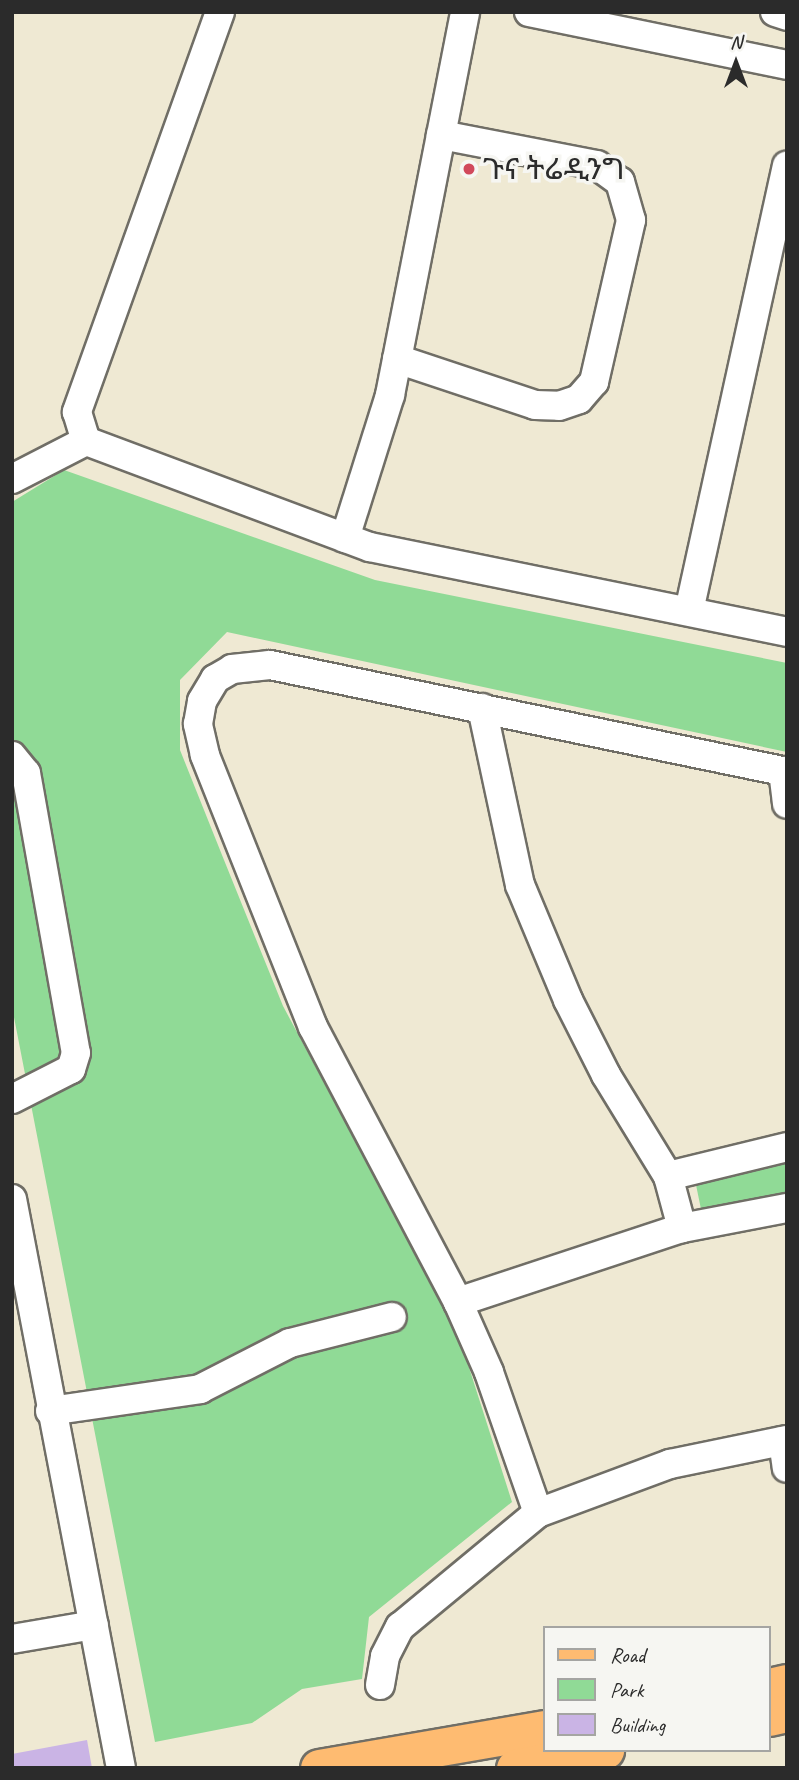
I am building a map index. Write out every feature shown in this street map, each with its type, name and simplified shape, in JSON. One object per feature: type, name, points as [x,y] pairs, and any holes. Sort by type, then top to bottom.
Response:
[{"type":"main road","points":[[344,1766],[584,1752]]},
{"type":"street","points":[[86,441],[77,412],[220,12]]},
{"type":"street","points":[[345,538],[397,359],[464,12]]},
{"type":"street","points":[[529,12],[787,65]]},
{"type":"street","points":[[775,12],[787,16]]},
{"type":"street","points":[[397,359],[535,405],[559,406],[579,399],[594,382],[631,220],[620,182],[597,165],[441,135]]},
{"type":"street","points":[[689,611],[787,166]]},
{"type":"street","points":[[12,479],[86,441],[345,538],[422,560],[787,632]]},
{"type":"street","points":[[538,1513],[489,1372],[458,1302],[313,1027],[205,755],[198,724],[202,701],[215,679],[232,669],[270,665],[785,772],[787,804]]},
{"type":"street","points":[[482,708],[520,885],[574,1011],[606,1075],[668,1176],[682,1228]]},
{"type":"street","points":[[12,756],[26,773],[76,1053],[71,1069],[12,1099]]},
{"type":"street","points":[[668,1176],[787,1147]]},
{"type":"street","points":[[12,1199],[21,1300],[50,1411],[121,1768]]},
{"type":"street","points":[[458,1302],[682,1228],[787,1208]]},
{"type":"street","points":[[50,1411],[200,1390],[290,1343],[392,1317]]},
{"type":"street","points":[[380,1685],[385,1656],[400,1627],[538,1513],[659,1467],[785,1450]]},
{"type":"street","points":[[12,1639],[94,1625]]},
{"type":"green space","points":[[64,470],[375,580],[787,663],[787,752],[227,632],[180,680],[180,750],[224,860],[283,1006],[458,1333],[512,1502],[369,1617],[362,1679],[302,1689],[252,1723],[155,1742],[12,1007],[12,502]]},
{"type":"green space","points":[[787,1162],[787,1197],[702,1214],[695,1180]]},
{"type":"building","points":[[87,1740],[92,1768],[12,1768],[12,1754]]},
{"type":"place","name":"ጉና ትሬዲንግ","points":[[469,169]]}]
